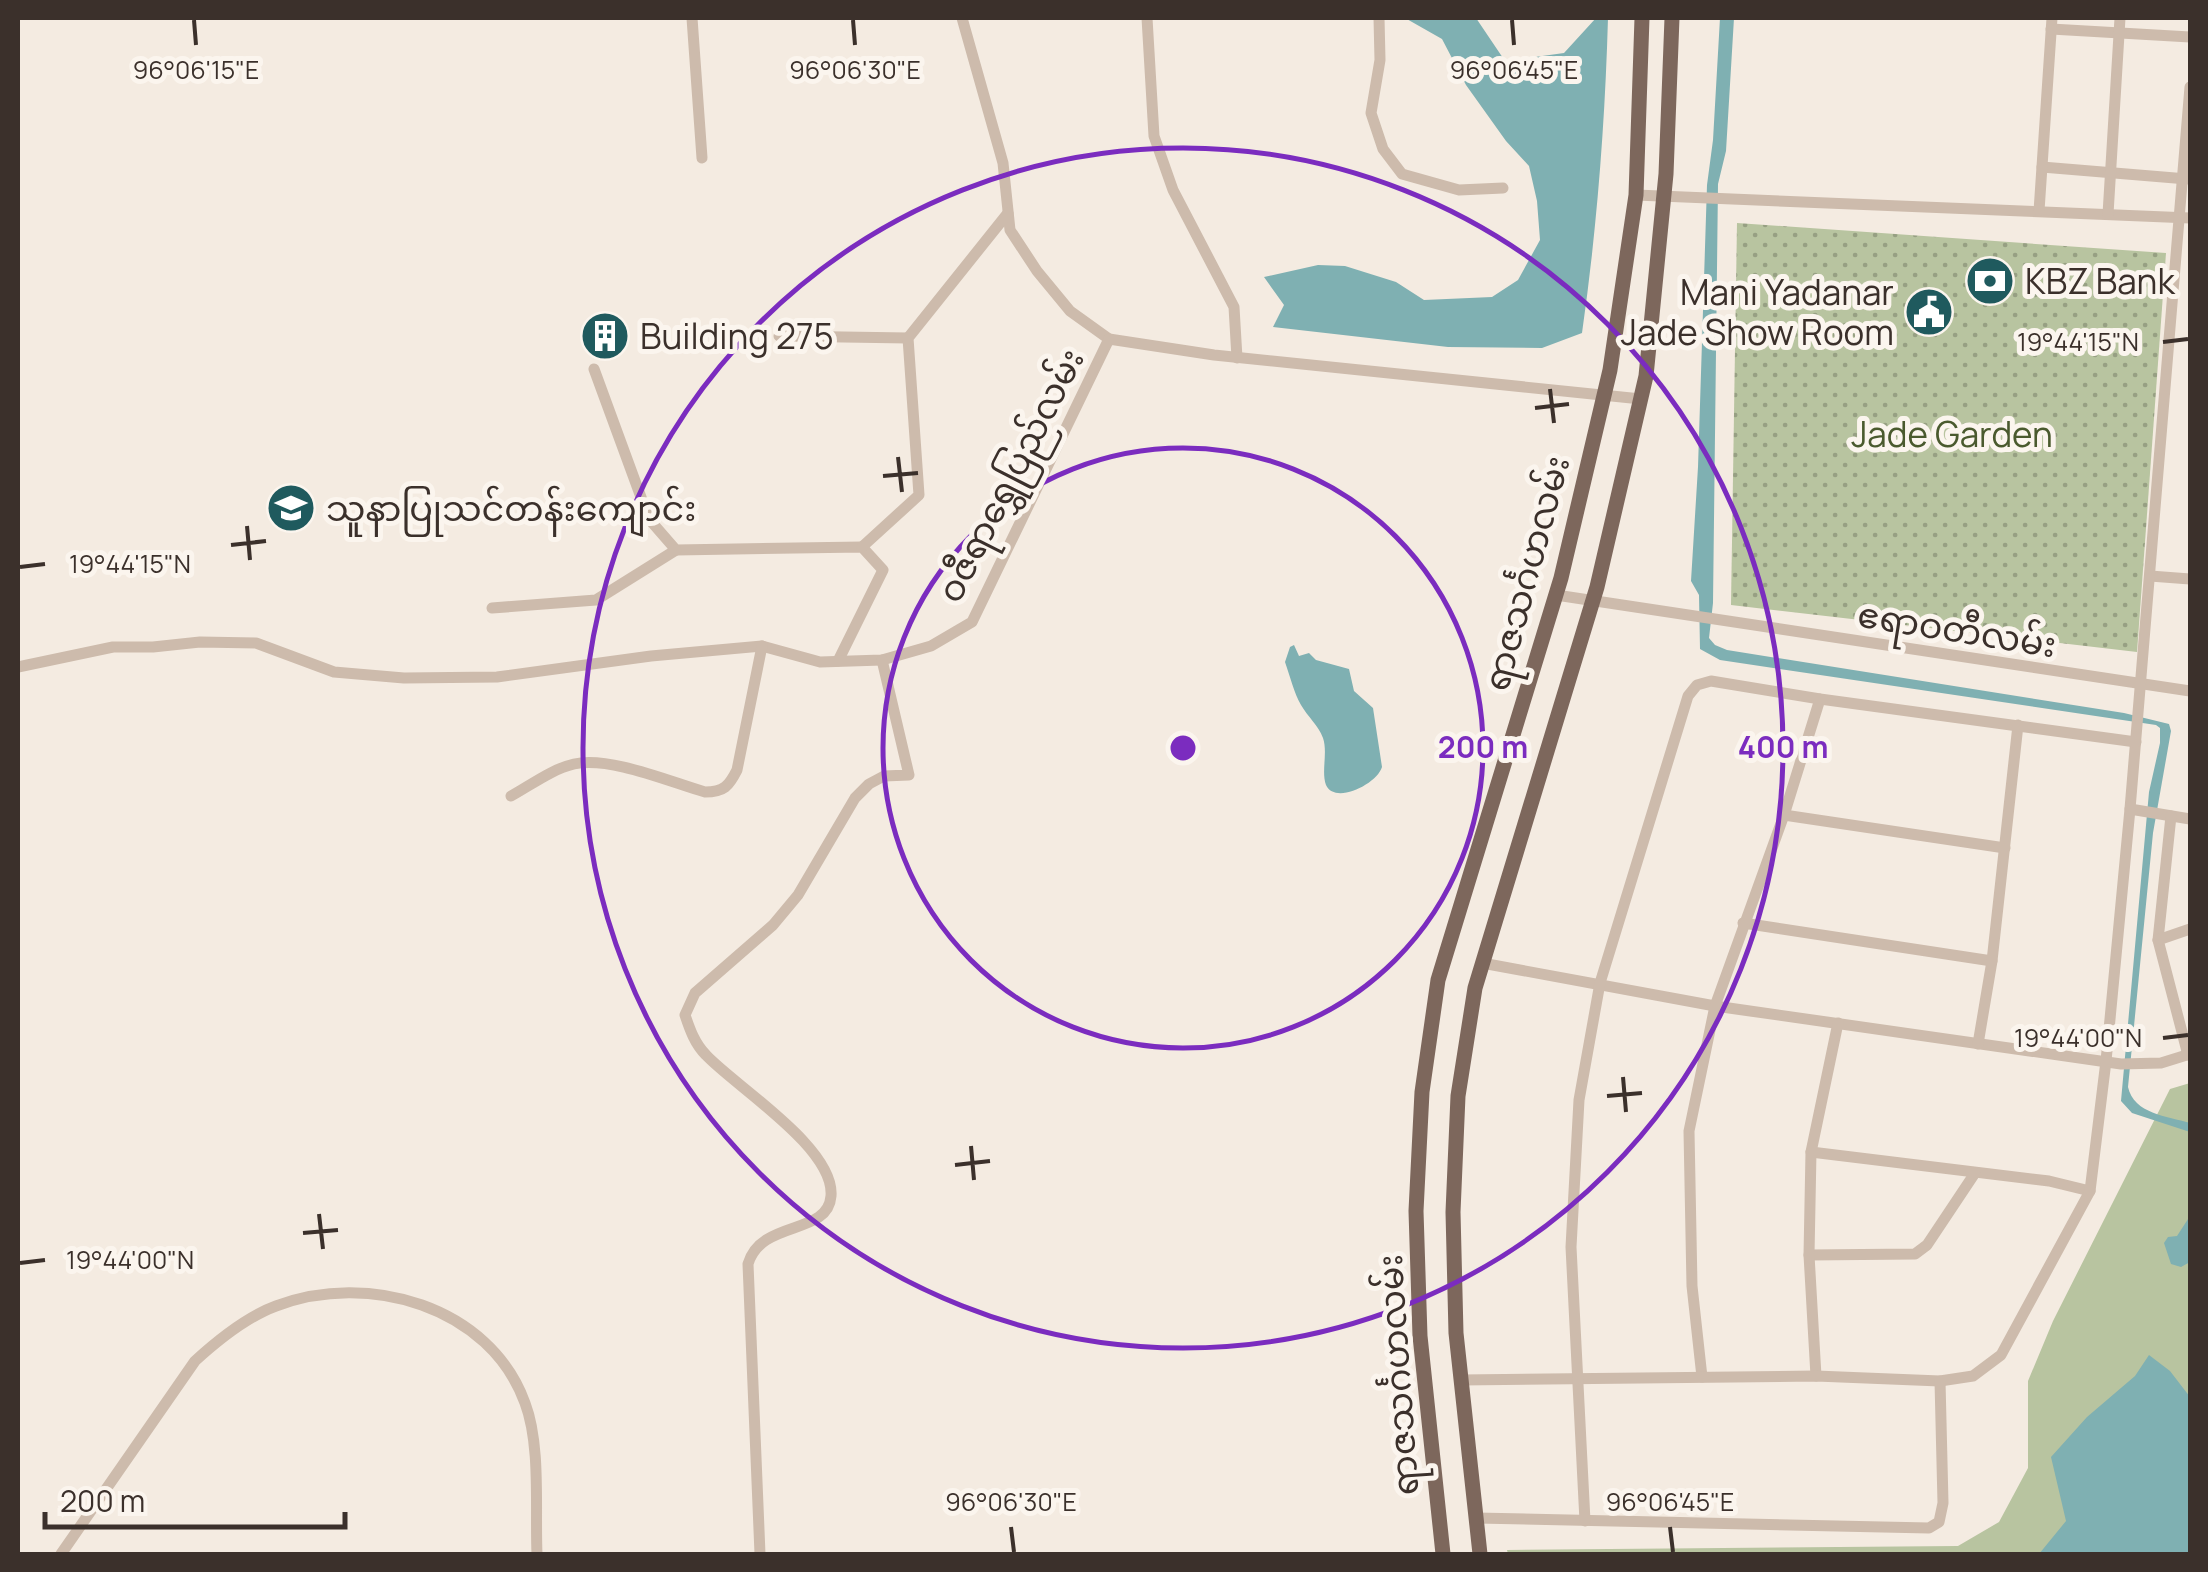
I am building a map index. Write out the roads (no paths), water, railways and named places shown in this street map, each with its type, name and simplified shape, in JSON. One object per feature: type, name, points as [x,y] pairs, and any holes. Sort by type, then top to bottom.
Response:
[{"type":"main road","name":"ရာဇသင်္ဂဟလမ်း","points":[[1442,1554],[1420,1336],[1416,1211],[1422,1092],[1438,980],[1556,595],[1604,397],[1636,195],[1642,18]]},
{"type":"main road","name":"ရာဇသင်္ဂဟလမ်း","points":[[1480,1554],[1461,1380],[1453,1212],[1458,1096],[1482,964],[1592,602],[1646,376],[1664,198],[1672,18]]},
{"type":"street","points":[[692,18],[702,158]]},
{"type":"street","points":[[962,18],[1003,163],[1010,230],[1070,312],[1110,339]]},
{"type":"street","points":[[1147,18],[1154,136],[1173,190],[1234,308],[1237,358]]},
{"type":"street","points":[[1380,18],[1380,60],[1372,113],[1383,149],[1402,174],[1459,190],[1503,188]]},
{"type":"street","points":[[2108,214],[2120,18]]},
{"type":"street","points":[[2039,211],[2052,24],[2120,34],[2190,37]]},
{"type":"street","points":[[1461,1380],[1816,1376],[1940,1381],[1973,1376],[2001,1355],[2090,1190],[2106,1062],[2186,218],[2190,87]]},
{"type":"street","points":[[2042,166],[2187,179]]},
{"type":"street","points":[[1636,195],[2186,218]]},
{"type":"street","points":[[492,608],[596,600],[676,550],[862,547],[919,495],[908,338],[1008,213]]},
{"type":"street","points":[[779,336],[908,338]]},
{"type":"street","name":"ဝဇီရာရွှေပြည်လမ်း","points":[[18,667],[113,647],[256,643],[334,672],[404,678],[497,677],[762,646],[820,662],[882,660],[932,646],[972,622],[1110,339],[1237,358],[1641,399]]},
{"type":"street","points":[[594,369],[649,519],[676,550]]},
{"type":"street","points":[[838,661],[883,570],[862,547]]},
{"type":"street","points":[[2150,576],[2190,580]]},
{"type":"street","points":[[1556,595],[1592,602]]},
{"type":"street","name":"ဧရာဝတီလမ်း","points":[[1592,602],[2190,691]]},
{"type":"street","points":[[511,796],[562,767],[579,762],[616,766],[705,792],[718,792],[728,786],[737,770],[762,646]]},
{"type":"street","points":[[760,1554],[748,1264],[752,1252],[764,1240],[818,1219],[828,1208],[832,1192],[828,1175],[811,1152],[772,1110],[703,1052],[685,1015],[694,993],[773,926],[798,895],[836,825],[869,784],[884,776],[909,775],[882,660]]},
{"type":"street","points":[[1585,1521],[1571,1247],[1579,1100],[1600,983],[1688,696],[1697,684],[1711,680],[1820,699],[2136,742]]},
{"type":"street","points":[[1702,1377],[1692,1286],[1689,1131],[1715,1006],[1784,815],[1820,699]]},
{"type":"street","points":[[1978,1044],[1992,962],[2018,725]]},
{"type":"street","points":[[2130,809],[2190,819]]},
{"type":"street","points":[[1482,964],[1715,1006],[2128,1065],[2161,1063],[2189,1054],[2158,940],[2158,814]]},
{"type":"street","points":[[1784,815],[2006,848]]},
{"type":"street","points":[[1743,923],[1992,962]]},
{"type":"street","points":[[2158,940],[2190,929]]},
{"type":"street","points":[[1816,1376],[1809,1255],[1811,1152],[1838,1022]]},
{"type":"street","points":[[1811,1152],[2090,1190]]},
{"type":"street","points":[[1809,1255],[1915,1254],[1927,1245],[1975,1173]]},
{"type":"street","points":[[61,1554],[194,1362],[214,1342],[276,1306],[317,1296],[364,1294],[414,1300],[451,1316],[486,1343],[508,1369],[526,1404],[532,1432],[537,1554]]},
{"type":"street","points":[[1476,1518],[1928,1528],[1939,1522],[1943,1503],[1940,1381]]},
{"type":"water","points":[[1405,18],[1476,18],[1505,61],[1564,53],[1596,18],[1608,18],[1600,176],[1582,333],[1542,348],[1448,347],[1273,327],[1284,305],[1264,277],[1318,265],[1345,266],[1396,282],[1424,300],[1492,297],[1518,280],[1540,240],[1529,166],[1466,85],[1442,39]]},
{"type":"water","points":[[1720,18],[1734,18],[1726,151],[1718,184],[1713,603],[1709,638],[1727,650],[2124,713],[2169,724],[2153,833],[2128,1087],[2137,1103],[2162,1116],[2190,1123],[2190,1132],[2132,1113],[2121,1101],[2149,792],[2160,728],[1720,660],[1700,649],[1699,595],[1691,581],[1707,185]]},
{"type":"water","points":[[1294,645],[1299,656],[1309,653],[1316,660],[1349,669],[1354,691],[1373,708],[1382,767],[1372,780],[1355,790],[1338,793],[1326,785],[1323,738],[1299,700],[1285,662]]},
{"type":"water","points":[[2190,1216],[2190,1262],[2181,1267],[2171,1264],[2164,1243],[2168,1237],[2177,1236]]},
{"type":"water","points":[[2149,1355],[2170,1371],[2190,1397],[2190,1554],[2039,1554],[2066,1521],[2051,1457],[2087,1417],[2135,1376]]},
{"type":"place","name":"KBZ Bank","points":[[1990,281]]},
{"type":"place","name":"Mani Yadanar Jade Show Room","points":[[1929,312]]},
{"type":"place","name":"Building 275","points":[[605,336]]},
{"type":"place","name":"သူနာပြုသင်တန်းကျောင်း","points":[[291,508]]},
{"type":"park label","name":"Jade Garden","points":[[1952,434]]}]
